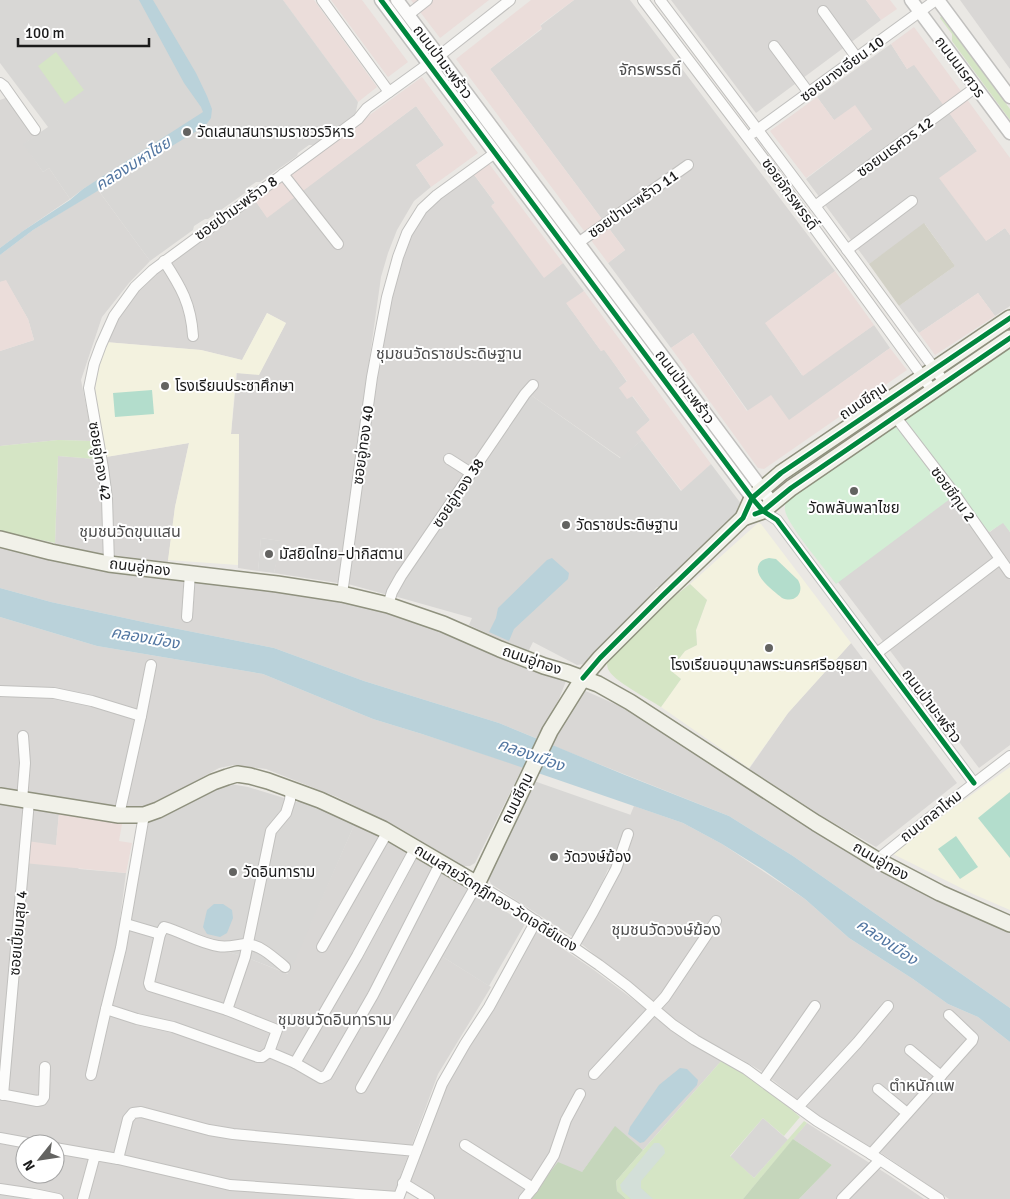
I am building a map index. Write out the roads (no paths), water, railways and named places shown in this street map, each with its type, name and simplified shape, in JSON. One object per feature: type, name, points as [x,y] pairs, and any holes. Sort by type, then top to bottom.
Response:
[{"type":"main road","name":"ถนนชีกุน","points":[[477,884],[550,731],[583,678],[600,658],[744,518],[757,493],[780,472],[1010,318]]},
{"type":"main road","name":"ถนนชีกุน","points":[[744,518],[768,507],[791,488],[1010,338]]},
{"type":"main road","name":"ถนนอู่ทอง","points":[[0,539],[109,564],[277,584],[342,594],[388,605],[443,624],[500,649],[598,684],[630,702],[816,823],[877,860],[940,893],[1010,924]]},
{"type":"main road","name":"ถนนสายวัดกุฎีทอง-วัดเจดีย์แดง","points":[[0,796],[118,815],[144,815],[227,777],[237,774],[250,776],[320,800],[388,831],[477,884]]},
{"type":"street","points":[[322,0],[389,92]]},
{"type":"street","name":"ถนนป่ามะพร้าว","points":[[381,0],[434,60],[578,243],[757,493]]},
{"type":"street","name":"ถนนป่ามะพร้าว","points":[[397,0],[495,153],[768,507],[974,783]]},
{"type":"street","points":[[408,15],[427,0]]},
{"type":"street","name":"ซอยป่ามะพร้าว 8","points":[[89,388],[94,364],[114,316],[135,287],[153,270],[358,119],[367,108],[434,60],[510,0]]},
{"type":"street","name":"ซอยจักรพรรดิ์","points":[[644,0],[852,281],[929,372]]},
{"type":"street","name":"ซอยจักรพรรดิ์","points":[[660,0],[864,273],[939,387]]},
{"type":"street","name":"ถนนนเรศวร","points":[[911,0],[1010,133]]},
{"type":"street","name":"ซอยบางเอียน 10","points":[[747,137],[937,0]]},
{"type":"street","name":"ถนนนเรศวร","points":[[937,0],[1010,97]]},
{"type":"street","points":[[824,11],[857,58]]},
{"type":"street","points":[[774,46],[809,93]]},
{"type":"street","points":[[0,83],[35,130]]},
{"type":"street","name":"ซอยนเรศวร 12","points":[[815,206],[976,87]]},
{"type":"street","name":"ซอยอู่ทอง 40","points":[[342,594],[372,377],[387,297],[398,256],[407,233],[422,210],[437,195],[495,153]]},
{"type":"street","name":"ซอยป่ามะพร้าว 11","points":[[578,243],[688,165]]},
{"type":"street","points":[[283,174],[338,244]]},
{"type":"street","points":[[847,250],[912,201]]},
{"type":"street","points":[[164,262],[184,294],[190,310],[193,336]]},
{"type":"street","points":[[852,281],[864,273]]},
{"type":"street","name":"ซอยอู่ทอง 38","points":[[388,605],[392,592],[401,576],[525,394],[534,385]]},
{"type":"street","name":"ซอยอู่ทอง 42","points":[[89,388],[107,498],[109,564]]},
{"type":"street","name":"ซอยชีกุน 2","points":[[895,416],[954,493],[1010,573]]},
{"type":"street","points":[[449,459],[471,473]]},
{"type":"street","points":[[876,653],[1000,559]]},
{"type":"street","points":[[187,617],[190,574]]},
{"type":"street","points":[[118,815],[151,665]]},
{"type":"street","points":[[0,691],[54,693],[92,701],[141,716]]},
{"type":"street","name":"ซอยเปี่ยมสุข 4","points":[[2,1095],[26,800],[23,736]]},
{"type":"street","name":"ถนนกลาโหม","points":[[877,860],[1010,756]]},
{"type":"street","points":[[227,1010],[245,957],[271,831],[286,813],[292,789]]},
{"type":"street","points":[[92,1075],[126,924],[144,815]]},
{"type":"street","points":[[322,947],[388,831]]},
{"type":"street","points":[[573,947],[616,869],[628,834]]},
{"type":"street","points":[[295,1063],[416,847]]},
{"type":"street","points":[[269,1052],[295,1063],[322,1078],[327,1075],[373,995],[441,862]]},
{"type":"street","points":[[361,1088],[477,884]]},
{"type":"street","name":"ถนนสายวัดกุฎีทอง-วัดเจดีย์แดง","points":[[477,884],[536,921],[628,986],[673,1025],[746,1069],[817,1121],[939,1199]]},
{"type":"street","points":[[65,1150],[118,1159],[230,1185],[398,1198],[442,1084],[489,1007],[536,921]]},
{"type":"street","points":[[594,1074],[665,997],[716,921]]},
{"type":"street","points":[[126,924],[160,934]]},
{"type":"street","points":[[106,1009],[137,1019],[173,1027],[262,1057],[269,1052],[277,1030],[227,1010],[150,986],[149,983],[160,934],[164,927],[218,946],[230,947],[247,944],[268,953],[285,967]]},
{"type":"street","points":[[763,1081],[815,1006]]},
{"type":"street","points":[[798,1107],[888,1006]]},
{"type":"street","points":[[842,1199],[907,1113],[972,1042],[973,1038],[948,1015]]},
{"type":"street","points":[[910,1050],[941,1076]]},
{"type":"street","points":[[2,1095],[37,1101],[42,1100],[44,1097],[45,1067]]},
{"type":"street","points":[[878,1089],[907,1113]]},
{"type":"street","points":[[524,1199],[534,1188],[554,1155],[566,1120],[580,1094]]},
{"type":"street","points":[[118,1159],[128,1119],[132,1113],[141,1112],[209,1130],[233,1134],[416,1151]]},
{"type":"street","points":[[0,1138],[15,1141]]},
{"type":"street","points":[[464,1145],[534,1188]]},
{"type":"street","points":[[83,1199],[95,1155]]},
{"type":"street","points":[[403,1184],[429,1199]]},
{"type":"street","points":[[0,1189],[58,1199]]},
{"type":"water","name":"คลองมหาไชย","points":[[139,0],[153,0],[196,73],[212,109],[211,118],[205,126],[33,230],[0,255],[0,248],[23,231],[70,200],[83,189],[203,112],[184,83]]},
{"type":"water","points":[[552,558],[569,573],[568,579],[514,629],[509,641],[489,632],[496,618],[498,608],[547,560]]},
{"type":"water","name":"คลองเมือง","points":[[0,588],[51,602],[274,648],[364,681],[499,723],[729,816],[793,856],[1010,1008],[1010,1042],[978,1017],[948,1004],[849,938],[805,899],[765,871],[722,844],[683,823],[509,763],[373,719],[263,674],[97,646],[0,617]]},
{"type":"water","points":[[214,904],[223,904],[232,910],[233,918],[227,933],[220,937],[207,934],[203,927],[207,910]]},
{"type":"water","points":[[680,1068],[687,1069],[698,1080],[697,1085],[644,1142],[640,1143],[628,1134],[630,1127],[659,1085]]},
{"type":"place","name":"วัดเสนาสนารามราชวรวิหาร","points":[[187,132]]},
{"type":"place","name":"โรงเรียนประชาศึกษา","points":[[165,386]]},
{"type":"place","name":"วัดพลับพลาไชย","points":[[854,491]]},
{"type":"place","name":"วัดราชประดิษฐาน","points":[[566,525]]},
{"type":"place","name":"มัสยิดไทย–ปากิสตาน","points":[[269,554]]},
{"type":"place","name":"โรงเรียนอนุบาลพระนครศรีอยุธยา","points":[[769,648]]},
{"type":"place","name":"วัดวงษ์ฆ้อง","points":[[554,857]]},
{"type":"place","name":"วัดอินทาราม","points":[[233,872]]},
{"type":"district","name":"จักรพรรดิ์","points":[[650,70]]},
{"type":"district","name":"ชุมชนวัดราชประดิษฐาน","points":[[449,354]]},
{"type":"district","name":"ชุมชนวัดขุนแสน","points":[[130,532]]},
{"type":"district","name":"ชุมชนวัดวงษ์ฆ้อง","points":[[666,930]]},
{"type":"district","name":"ชุมชนวัดอินทาราม","points":[[335,1020]]},
{"type":"district","name":"ตำหนักแพ","points":[[922,1086]]}]
